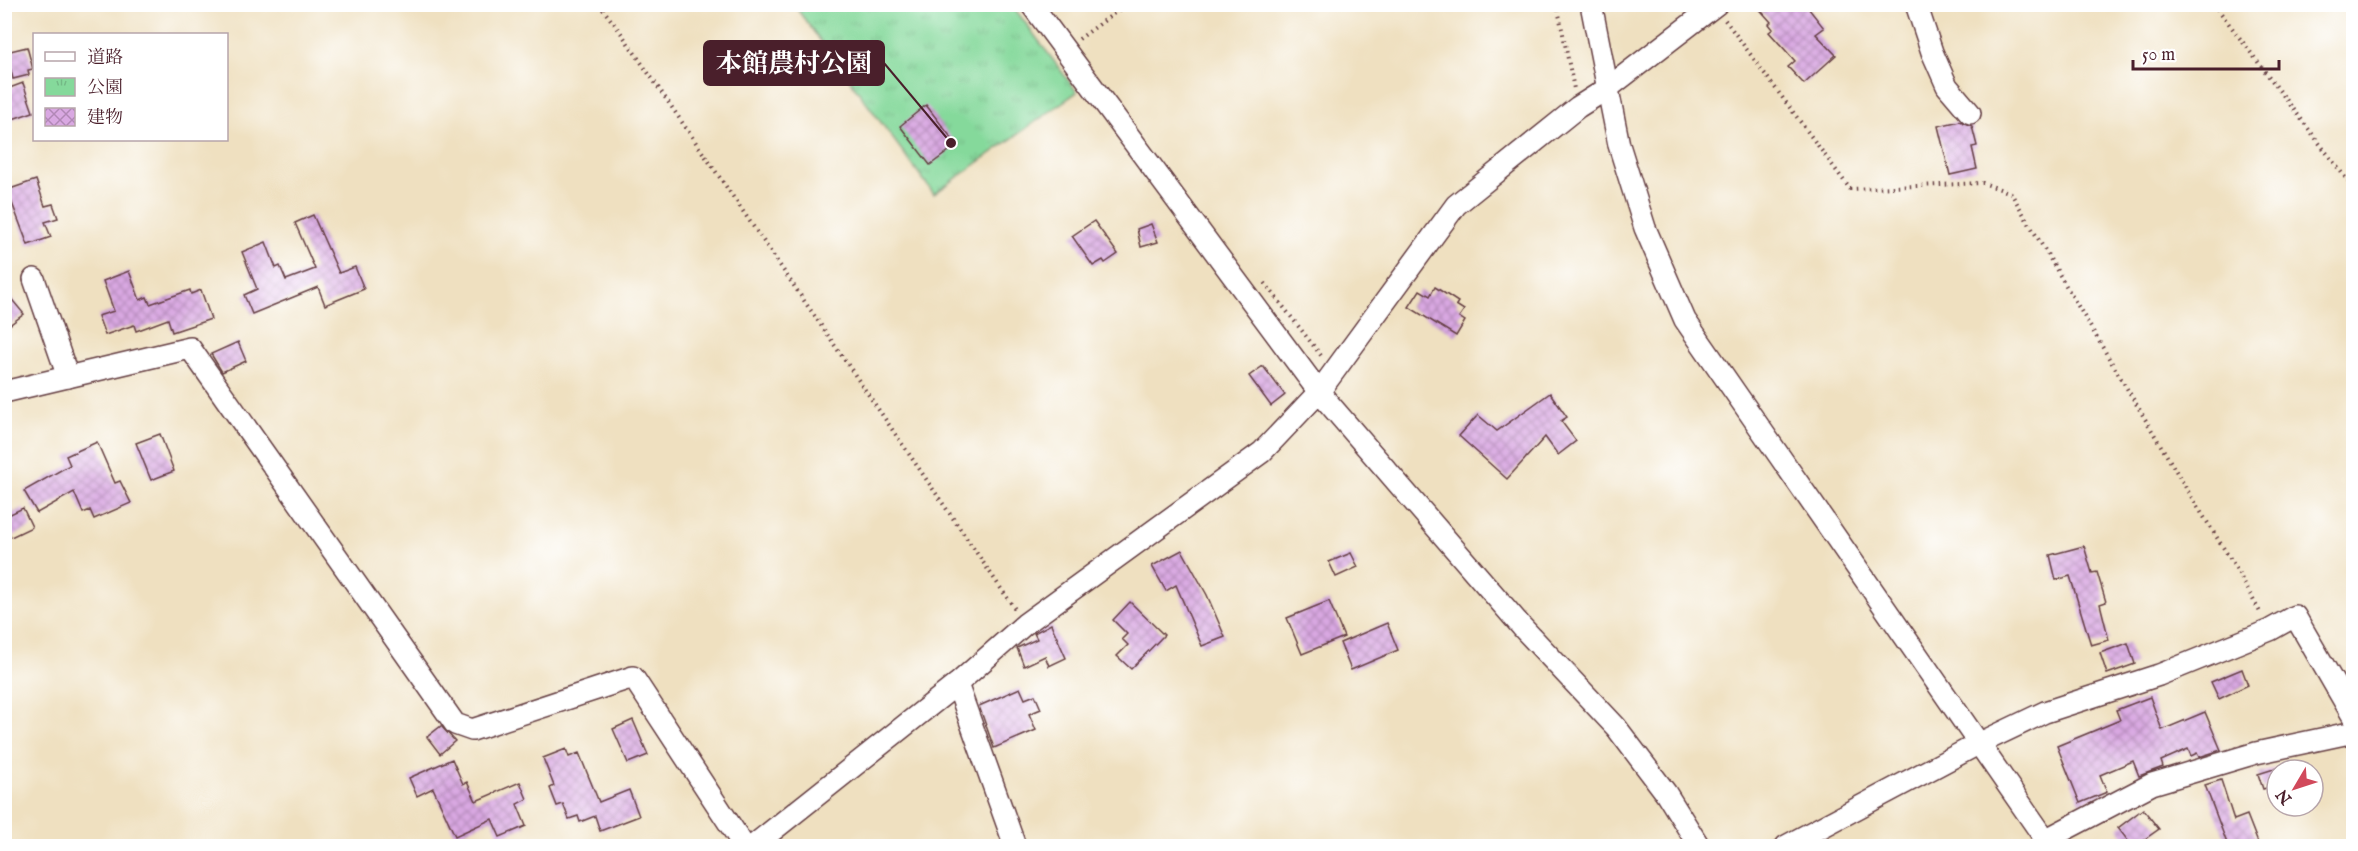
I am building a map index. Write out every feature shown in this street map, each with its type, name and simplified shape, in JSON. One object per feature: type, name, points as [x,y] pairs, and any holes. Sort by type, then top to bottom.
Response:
[{"type":"street","points":[[1031,4],[1319,392],[1522,627],[1616,727],[1666,794],[1700,846]]},
{"type":"street","points":[[1592,4],[1619,145],[1645,228],[1685,320],[2048,843],[2152,784],[2256,753],[2354,732]]},
{"type":"street","points":[[1916,4],[1932,52],[1947,86],[1970,112]]},
{"type":"street","points":[[753,846],[957,684],[1025,624],[1262,452],[1319,392],[1456,205],[1578,107],[1608,88],[1716,5]]},
{"type":"street","points":[[34,279],[68,377]]},
{"type":"street","points":[[4,392],[190,348],[278,476],[455,724],[472,730],[633,677],[744,846]]},
{"type":"street","points":[[1786,846],[1978,744],[2045,712],[2159,675],[2270,630],[2295,615],[2354,718]]},
{"type":"street","points":[[957,684],[1016,846]]},
{"type":"path","points":[[599,4],[1025,624]]},
{"type":"path","points":[[1065,49],[1127,4]]},
{"type":"path","points":[[1557,4],[1578,107]]},
{"type":"path","points":[[2214,4],[2354,189]]},
{"type":"path","points":[[1716,5],[1850,189],[1983,183],[2011,193],[2233,563],[2270,630]]},
{"type":"green space","points":[[794,5],[1012,5],[1077,92],[934,194]]},
{"type":"building","points":[[1755,4],[1805,4],[1824,28],[1816,34],[1836,55],[1804,84],[1788,67],[1795,61],[1769,32],[1773,29],[1769,24],[1771,22]]},
{"type":"building","points":[[27,47],[33,69],[28,70],[29,75],[13,79],[6,52]]},
{"type":"building","points":[[23,83],[33,112],[4,122],[4,90]]},
{"type":"building","points":[[926,105],[957,145],[930,165],[900,126]]},
{"type":"building","points":[[1960,121],[1972,126],[1977,146],[1972,147],[1977,169],[1950,175],[1938,126]]},
{"type":"building","points":[[36,180],[45,206],[53,204],[58,218],[45,222],[51,237],[28,245],[7,190]]},
{"type":"building","points":[[313,215],[339,273],[355,267],[364,289],[325,305],[318,287],[252,314],[244,295],[257,289],[242,252],[266,242],[276,268],[280,266],[286,280],[315,269],[295,223]]},
{"type":"building","points":[[1094,221],[1118,254],[1105,263],[1103,260],[1093,266],[1072,236]]},
{"type":"building","points":[[1151,224],[1158,242],[1141,247],[1137,229]]},
{"type":"building","points":[[129,271],[140,300],[147,297],[150,304],[190,290],[191,294],[201,290],[211,319],[172,332],[168,319],[136,331],[134,325],[105,335],[98,316],[114,311],[103,281]]},
{"type":"building","points":[[1435,287],[1458,302],[1456,305],[1464,310],[1459,317],[1465,321],[1456,336],[1409,307],[1420,290],[1430,296]]},
{"type":"building","points":[[4,290],[24,314],[4,329]]},
{"type":"building","points":[[238,342],[246,361],[222,372],[211,354]]},
{"type":"building","points":[[1263,366],[1285,395],[1271,406],[1249,376]]},
{"type":"building","points":[[1550,393],[1567,417],[1561,421],[1576,441],[1558,455],[1545,437],[1507,479],[1459,436],[1478,415],[1497,431]]},
{"type":"building","points":[[160,434],[174,471],[151,480],[136,443]]},
{"type":"building","points":[[97,442],[115,483],[120,481],[131,503],[94,519],[90,510],[83,513],[74,492],[37,513],[24,491],[70,465],[66,456]]},
{"type":"building","points":[[23,508],[32,527],[11,537],[4,523],[4,517]]},
{"type":"building","points":[[2084,546],[2092,573],[2097,572],[2106,602],[2100,604],[2109,640],[2091,645],[2070,576],[2056,580],[2050,555]]},
{"type":"building","points":[[1182,550],[1207,595],[1225,637],[1202,646],[1176,585],[1166,591],[1152,566]]},
{"type":"building","points":[[1351,553],[1358,567],[1336,577],[1329,562]]},
{"type":"building","points":[[1329,601],[1344,637],[1302,654],[1287,618]]},
{"type":"building","points":[[1130,602],[1164,635],[1131,669],[1117,656],[1128,645],[1122,639],[1127,634],[1113,620]]},
{"type":"building","points":[[1387,623],[1398,650],[1351,670],[1340,643]]},
{"type":"building","points":[[1051,624],[1066,658],[1049,666],[1045,656],[1024,666],[1017,648],[1037,639],[1034,633]]},
{"type":"building","points":[[2128,643],[2135,664],[2107,674],[2100,653]]},
{"type":"building","points":[[2242,669],[2248,685],[2219,699],[2211,682]]},
{"type":"building","points":[[1020,688],[1025,699],[1035,695],[1041,709],[1029,714],[1036,730],[994,748],[979,706]]},
{"type":"building","points":[[2150,697],[2162,730],[2205,712],[2221,750],[2199,757],[2197,753],[2191,756],[2188,749],[2161,761],[2163,767],[2139,776],[2133,761],[2100,775],[2107,792],[2080,803],[2057,746],[2120,720],[2116,710]]},
{"type":"building","points":[[633,720],[648,755],[628,763],[613,729]]},
{"type":"building","points":[[441,726],[455,741],[440,754],[427,737]]},
{"type":"building","points":[[566,749],[569,757],[579,753],[599,802],[629,790],[639,816],[600,831],[595,816],[580,822],[578,816],[569,819],[563,804],[557,806],[550,788],[554,786],[543,758]]},
{"type":"building","points":[[452,759],[463,784],[467,782],[476,801],[520,782],[527,799],[517,804],[526,826],[500,837],[492,819],[455,836],[433,788],[417,796],[409,778]]},
{"type":"building","points":[[2265,772],[2265,788],[2263,789],[2258,774]]},
{"type":"building","points":[[2221,780],[2234,820],[2247,815],[2258,843],[2249,846],[2228,846],[2205,785]]},
{"type":"building","points":[[2143,809],[2159,829],[2132,846],[2118,828]]},
{"type":"place","name":"本館農村公園","points":[[951,143]]}]
